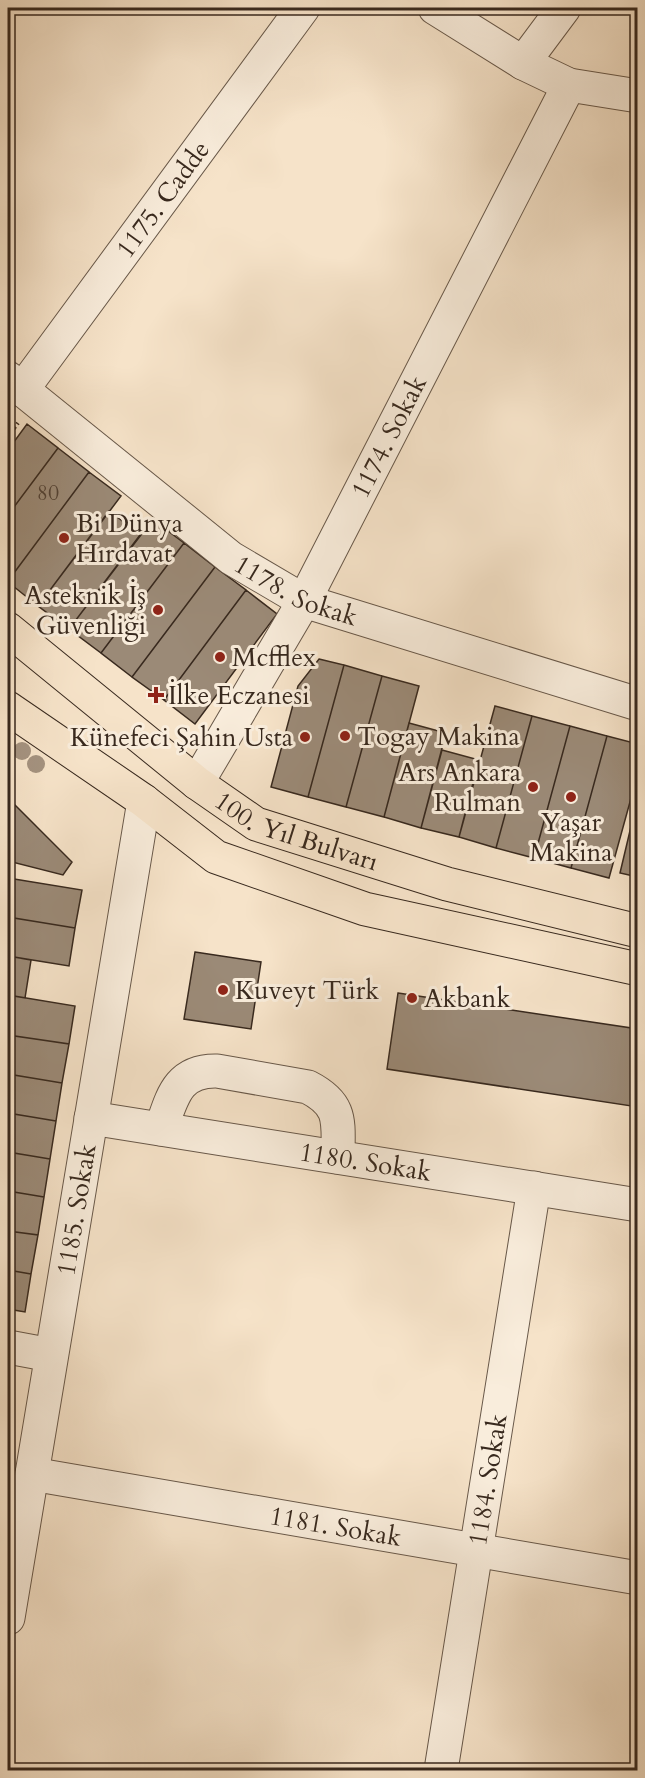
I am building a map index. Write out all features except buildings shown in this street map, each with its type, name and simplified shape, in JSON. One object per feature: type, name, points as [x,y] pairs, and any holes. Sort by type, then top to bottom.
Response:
[{"type":"main road","name":"100. Yıl Bulvarı","points":[[8,629],[197,783],[256,824],[447,884],[638,931]]},
{"type":"main road","name":"100. Yıl Bulvarı","points":[[8,708],[144,801],[216,857],[365,909],[638,969]]},
{"type":"street","name":"1175. Cadde","points":[[15,384],[303,8]]},
{"type":"street","points":[[435,8],[523,63],[569,85],[638,96]]},
{"type":"street","points":[[523,63],[564,8]]},
{"type":"street","name":"1174. Sokak","points":[[197,783],[304,601],[569,85]]},
{"type":"street","name":"1178. Sokak","points":[[15,384],[231,558],[304,601],[638,704]]},
{"type":"street","name":"1185. Sokak","points":[[8,1618],[144,801]]},
{"type":"street","points":[[161,1129],[174,1093],[184,1080],[200,1072],[228,1073],[308,1087],[318,1092],[327,1099],[338,1116],[338,1157]]},
{"type":"street","name":"1180. Sokak","points":[[91,1118],[638,1205]]},
{"type":"street","name":"1184. Sokak","points":[[441,1770],[534,1188]]},
{"type":"street","points":[[8,1347],[51,1355]]},
{"type":"street","name":"1181. Sokak","points":[[32,1474],[638,1578]]},
{"type":"place","name":"Bi Dünya Hırdavat","points":[[64,538]]},
{"type":"place","name":"Asteknik İş Güvenliği","points":[[158,610]]},
{"type":"place","name":"Mcfflex","points":[[220,657]]},
{"type":"place","name":"İlke Eczanesi","points":[[156,695]]},
{"type":"place","name":"Togay Makina","points":[[345,736]]},
{"type":"place","name":"Künefeci Şahin Usta","points":[[305,737]]},
{"type":"place","name":"Ars Ankara Rulman","points":[[533,787]]},
{"type":"place","name":"Yaşar Makina","points":[[571,797]]},
{"type":"place","name":"Kuveyt Türk","points":[[223,990]]},
{"type":"place","name":"Akbank","points":[[412,998]]}]
